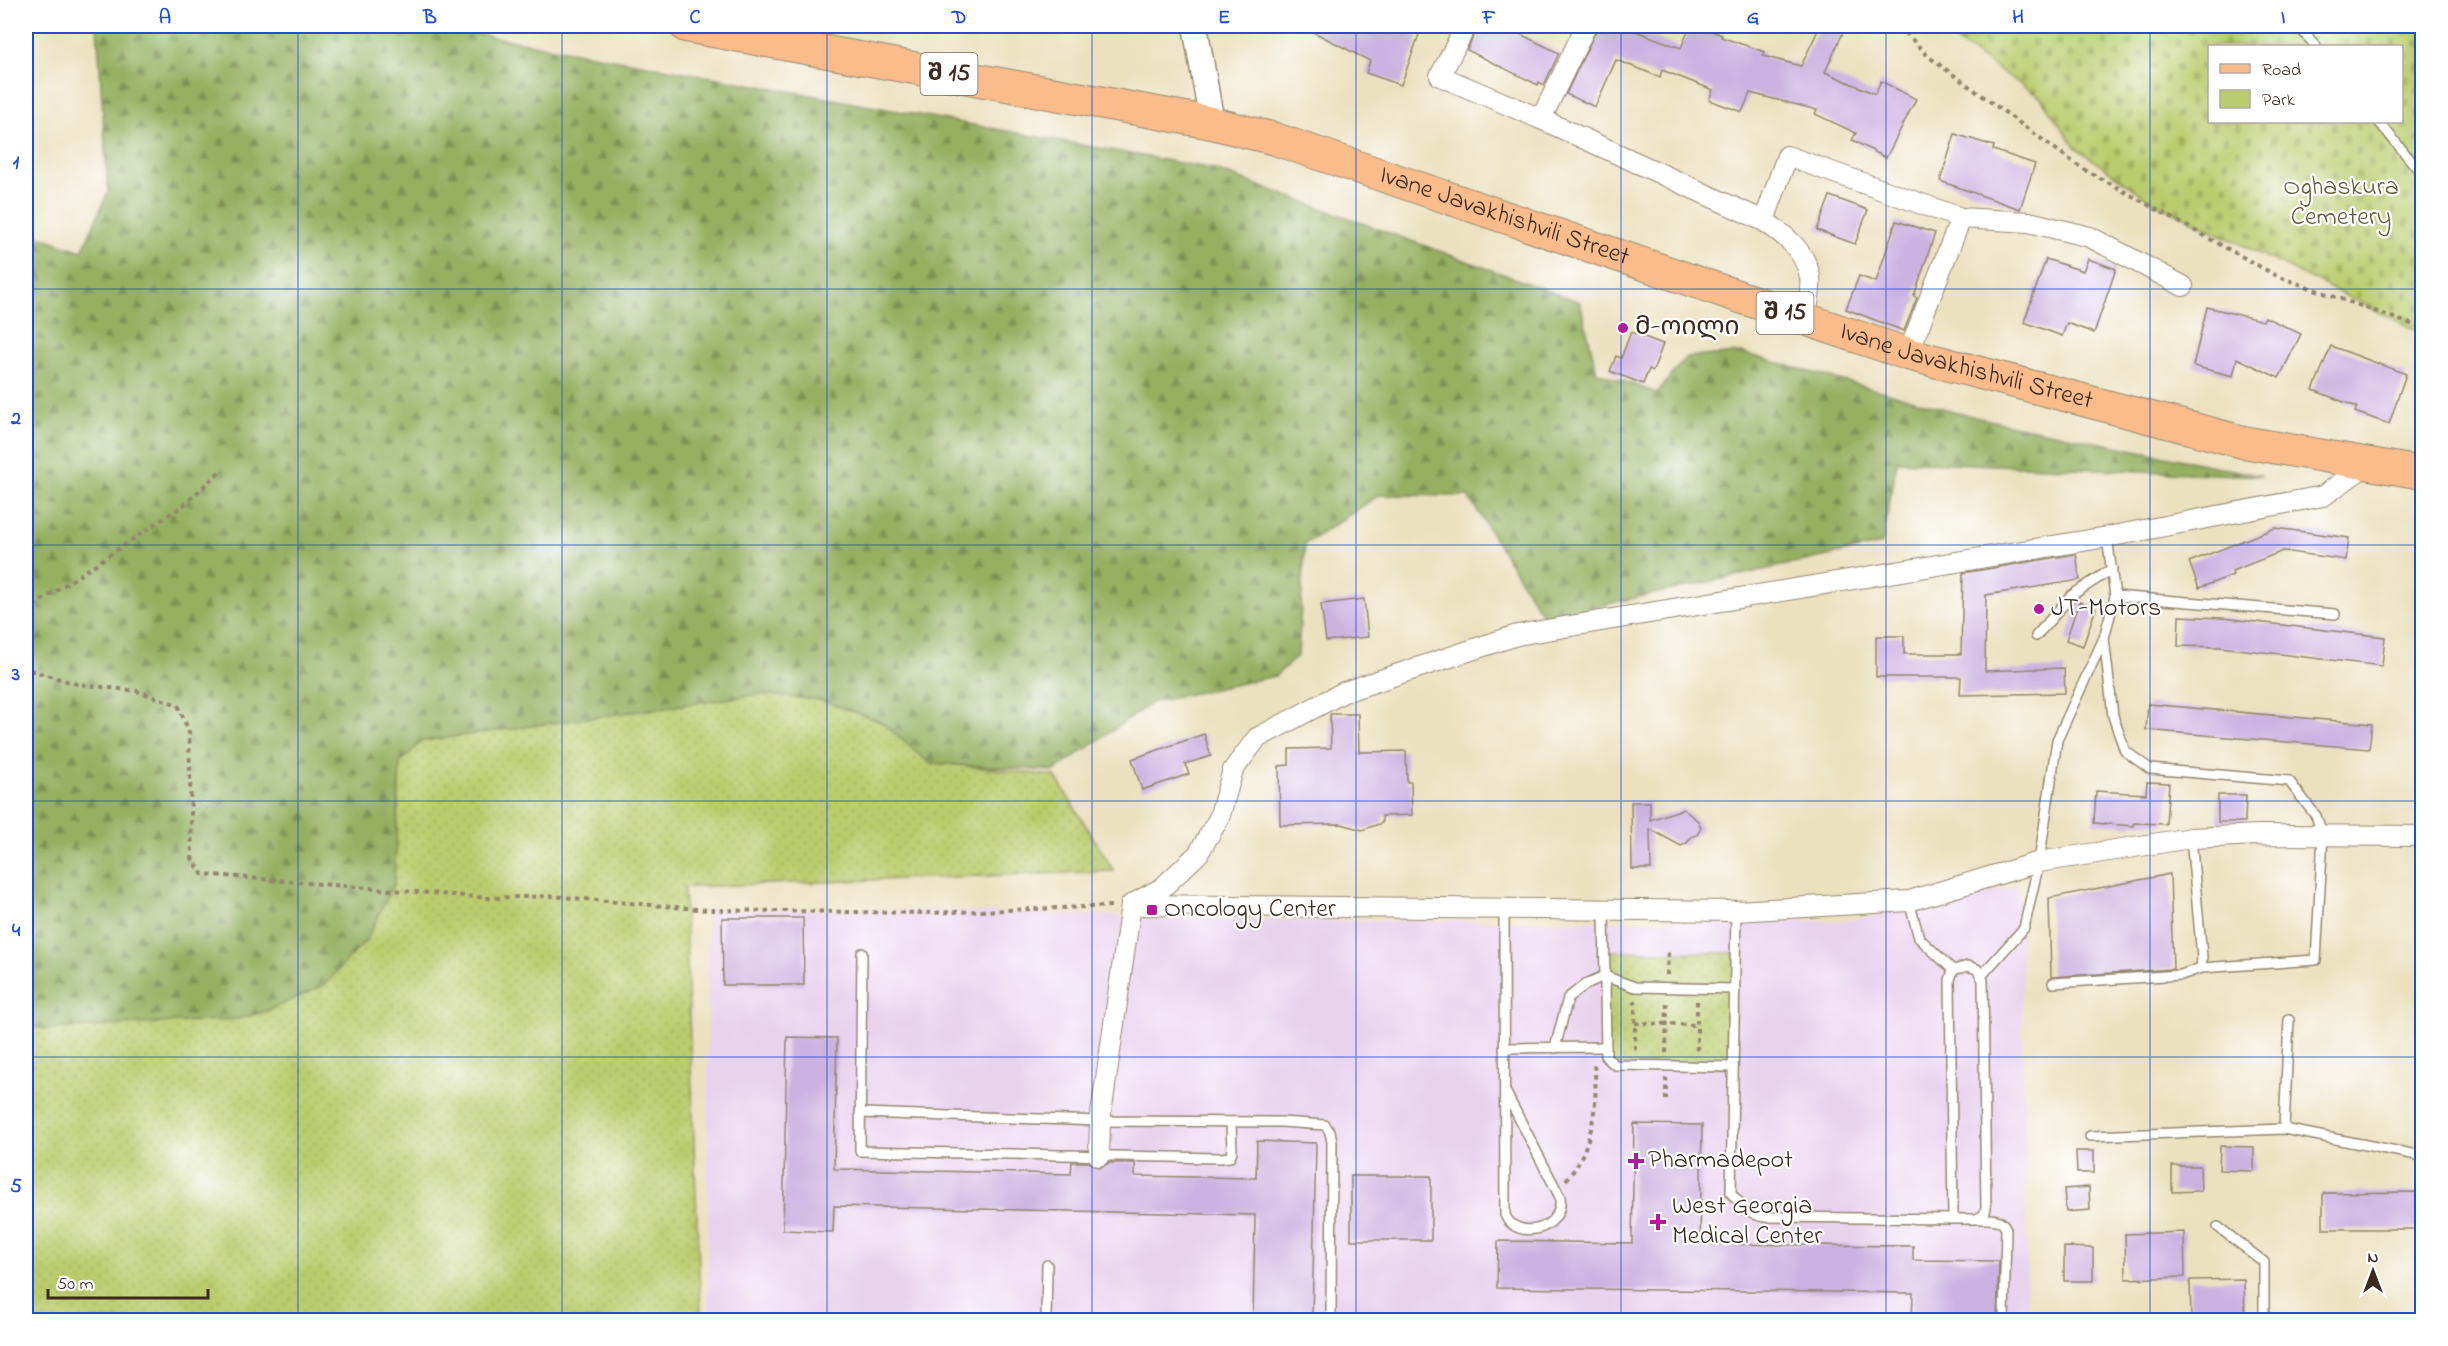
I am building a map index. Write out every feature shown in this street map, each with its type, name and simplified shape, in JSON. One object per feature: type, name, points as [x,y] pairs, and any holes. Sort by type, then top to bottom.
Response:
[{"type":"main road","name":"შ 15","points":[[686,26],[741,30],[1212,123]]},
{"type":"main road","name":"Ivane Javakhishvili Street","points":[[1212,123],[1275,139],[1908,354],[2243,442],[2422,474]]},
{"type":"street","points":[[1195,26],[1212,123]]},
{"type":"street","points":[[1466,26],[1440,76],[1541,119],[1764,221],[1786,236],[1803,257],[1810,279],[1805,320]]},
{"type":"street","points":[[1541,119],[1586,26]]},
{"type":"street","points":[[1764,221],[1787,156],[1961,218],[2029,222],[2090,237],[2183,286]]},
{"type":"street","points":[[1908,354],[1961,218]]},
{"type":"street","points":[[1131,905],[1162,888],[1198,854],[1219,818],[1233,770],[1257,738],[1344,692],[1517,635],[2107,537],[2323,496],[2369,463]]},
{"type":"street","points":[[1131,905],[1736,910],[1909,901],[2039,862],[2192,838],[2323,835],[2422,836]]},
{"type":"street","points":[[1099,1156],[1100,1121],[1131,905]]},
{"type":"lane","points":[[2298,26],[2315,45]]},
{"type":"lane","points":[[2380,123],[2422,174]]},
{"type":"lane","points":[[1982,975],[2024,928],[2039,862],[2057,740],[2104,638],[2115,596],[2107,537]]},
{"type":"lane","points":[[2036,636],[2072,595],[2112,569]]},
{"type":"lane","points":[[2115,596],[2335,615]]},
{"type":"lane","points":[[2053,983],[2181,975],[2201,968],[2316,960],[2323,835],[2316,816],[2289,781],[2150,769],[2125,751],[2113,716],[2104,638]]},
{"type":"lane","points":[[2192,838],[2201,968]]},
{"type":"lane","points":[[1909,901],[1919,938],[1953,970]]},
{"type":"lane","points":[[1504,908],[1505,1215],[1508,1223],[1515,1228],[1544,1227],[1556,1219],[1561,1208],[1560,1197],[1505,1091]]},
{"type":"lane","points":[[1604,909],[1606,1057],[1614,1065],[1733,1067]]},
{"type":"lane","points":[[1736,910],[1731,1193],[1741,1205],[1756,1216],[1996,1219],[2003,1222],[2006,1229],[2004,1320]]},
{"type":"lane","points":[[862,953],[860,1150],[1220,1158],[1230,1157],[1232,1122]]},
{"type":"lane","points":[[1953,970],[1968,966],[1977,969],[1982,975],[1986,1208],[1983,1215],[1976,1219]]},
{"type":"lane","points":[[1953,970],[1950,980],[1953,1219]]},
{"type":"lane","points":[[1555,1048],[1568,998],[1586,984],[1604,976],[1635,987],[1734,989]]},
{"type":"lane","points":[[2284,1129],[2289,1020]]},
{"type":"lane","points":[[1504,1048],[1606,1047]]},
{"type":"lane","points":[[860,1113],[1100,1121],[1325,1125],[1330,1132],[1331,1320]]},
{"type":"lane","points":[[2090,1136],[2284,1129],[2422,1156]]},
{"type":"lane","points":[[2218,1227],[2264,1262],[2264,1320]]},
{"type":"lane","points":[[1046,1320],[1047,1265]]},
{"type":"path","points":[[1899,26],[1929,57],[2080,167],[2277,276],[2422,328]]},
{"type":"path","points":[[26,611],[185,504],[220,471]]},
{"type":"path","points":[[26,662],[30,670],[77,684],[137,691],[178,705],[189,732],[192,858],[202,874],[489,898],[552,896],[708,910],[927,913],[1131,905]]},
{"type":"path","points":[[1666,1066],[1668,952]]},
{"type":"path","points":[[1635,987],[1635,1066]]},
{"type":"path","points":[[1697,988],[1697,1067]]},
{"type":"path","points":[[1635,1023],[1697,1025]]},
{"type":"path","points":[[1556,1190],[1569,1176],[1584,1150],[1594,1113],[1596,1082],[1590,1047]]},
{"type":"shaded area","points":[[2020,886],[2028,1320],[708,1320],[708,910],[881,910],[1318,921],[1846,921]]},
{"type":"green space","points":[[97,26],[434,26],[1213,169],[1580,302],[1597,372],[1657,393],[1686,357],[1742,353],[1979,418],[2262,476],[1897,461],[1882,544],[1544,618],[1468,496],[1379,495],[1305,544],[1298,656],[1275,676],[1153,702],[1054,771],[929,763],[880,721],[821,700],[761,694],[422,741],[400,763],[394,883],[367,939],[323,986],[267,1011],[237,1019],[46,1029],[26,1025],[26,232],[82,251],[108,192]]},
{"type":"green space","name":"Oghaskura Cemetery","points":[[1933,26],[2422,26],[2422,333],[2150,200],[2075,147],[2041,98]]},
{"type":"green space","points":[[761,694],[821,700],[880,721],[929,762],[1055,776],[1114,871],[684,887],[701,1320],[26,1320],[26,1025],[46,1029],[394,883],[400,763],[421,741]]},
{"type":"green space","points":[[1605,951],[1735,953],[1733,1067],[1615,1065],[1606,1057]]},
{"type":"building","points":[[1302,26],[1422,26],[1401,85],[1366,73],[1370,61]]},
{"type":"building","points":[[1478,26],[1514,26],[1512,30],[1559,53],[1544,85],[1539,82],[1538,85],[1467,50]]},
{"type":"building","points":[[1598,26],[1622,26],[1681,48],[1690,26],[1699,26],[1722,35],[1721,37],[1765,52],[1763,56],[1801,66],[1820,26],[1846,26],[1825,72],[1875,94],[1881,81],[1916,99],[1886,158],[1852,140],[1856,133],[1815,114],[1817,110],[1750,93],[1742,112],[1709,100],[1713,90],[1662,70],[1660,77],[1616,60],[1595,107],[1566,94]]},
{"type":"building","points":[[1955,134],[1994,146],[1993,150],[2035,164],[2020,209],[1940,181]]},
{"type":"building","points":[[1830,196],[1868,210],[1855,244],[1817,230]]},
{"type":"building","points":[[1896,221],[1935,233],[1914,296],[1917,298],[1904,331],[1846,309],[1859,276],[1876,282]]},
{"type":"building","points":[[2046,259],[2083,271],[2088,259],[2116,269],[2094,333],[2067,323],[2062,336],[2024,322]]},
{"type":"building","points":[[2207,307],[2263,321],[2265,317],[2301,334],[2279,378],[2237,358],[2233,376],[2193,366]]},
{"type":"building","points":[[1631,332],[1663,344],[1653,371],[1649,369],[1643,384],[1610,371],[1616,356],[1621,358]]},
{"type":"building","points":[[2331,346],[2406,374],[2389,424],[2355,412],[2357,407],[2313,390]]},
{"type":"building","points":[[2275,528],[2349,538],[2346,560],[2283,551],[2232,571],[2233,575],[2199,588],[2189,562]]},
{"type":"building","points":[[2076,554],[2080,580],[1986,595],[1985,671],[2064,668],[2065,693],[1960,695],[1961,677],[1876,677],[1876,636],[1904,636],[1904,654],[1961,654],[1963,573]]},
{"type":"building","points":[[1364,599],[1368,637],[1326,641],[1321,604]]},
{"type":"building","points":[[2079,602],[2096,608],[2083,646],[2066,640]]},
{"type":"building","points":[[2179,616],[2222,618],[2385,637],[2382,666],[2220,647],[2178,646]]},
{"type":"building","points":[[2148,704],[2372,724],[2369,749],[2146,730]]},
{"type":"building","points":[[1330,714],[1358,714],[1359,752],[1406,751],[1407,782],[1411,782],[1412,815],[1382,816],[1382,823],[1362,830],[1342,824],[1280,825],[1279,766],[1289,765],[1289,749],[1331,748]]},
{"type":"building","points":[[1204,734],[1211,756],[1185,764],[1189,774],[1142,790],[1132,759]]},
{"type":"building","points":[[2147,782],[2169,783],[2166,824],[2134,823],[2134,826],[2094,823],[2096,791],[2146,794]]},
{"type":"building","points":[[2218,795],[2246,795],[2245,822],[2218,822]]},
{"type":"building","points":[[1631,802],[1650,802],[1650,820],[1683,809],[1698,821],[1701,828],[1697,835],[1681,846],[1650,829],[1651,869],[1632,869]]},
{"type":"building","points":[[2170,874],[2173,969],[2051,977],[2049,898]]},
{"type":"building","points":[[722,918],[803,918],[804,985],[723,985]]},
{"type":"building","points":[[787,1037],[837,1038],[834,1169],[1071,1174],[1072,1162],[1089,1162],[1099,1168],[1109,1163],[1135,1163],[1135,1176],[1256,1178],[1257,1141],[1316,1143],[1312,1320],[1253,1320],[1255,1215],[834,1206],[833,1232],[783,1230]]},
{"type":"building","name":"West Georgia Medical Center","points":[[1634,1124],[1702,1125],[1700,1244],[1913,1246],[1913,1260],[1999,1261],[1997,1320],[1912,1320],[1913,1293],[1497,1288],[1498,1241],[1632,1243]]},
{"type":"building","points":[[2220,1146],[2254,1147],[2254,1171],[2219,1170]]},
{"type":"building","points":[[2076,1151],[2094,1151],[2094,1173],[2077,1173]]},
{"type":"building","points":[[2172,1166],[2200,1166],[2201,1191],[2172,1192]]},
{"type":"building","points":[[1351,1176],[1431,1176],[1431,1240],[1351,1240]]},
{"type":"building","points":[[2089,1187],[2090,1210],[2066,1212],[2064,1189]]},
{"type":"building","points":[[2422,1192],[2422,1229],[2323,1229],[2323,1193]]},
{"type":"building","points":[[2184,1232],[2185,1277],[2126,1279],[2125,1234]]},
{"type":"building","points":[[2064,1247],[2093,1248],[2093,1281],[2064,1281]]},
{"type":"building","points":[[2244,1279],[2245,1320],[2191,1320],[2190,1280]]},
{"type":"place","name":"მ-ოილი","points":[[1623,328]]},
{"type":"place","name":"JT-Motors","points":[[2039,609]]},
{"type":"place","name":"Oncology Center","points":[[1152,910]]},
{"type":"place","name":"Pharmadepot","points":[[1636,1161]]},
{"type":"place","name":"West Georgia Medical Center","points":[[1658,1222]]}]
